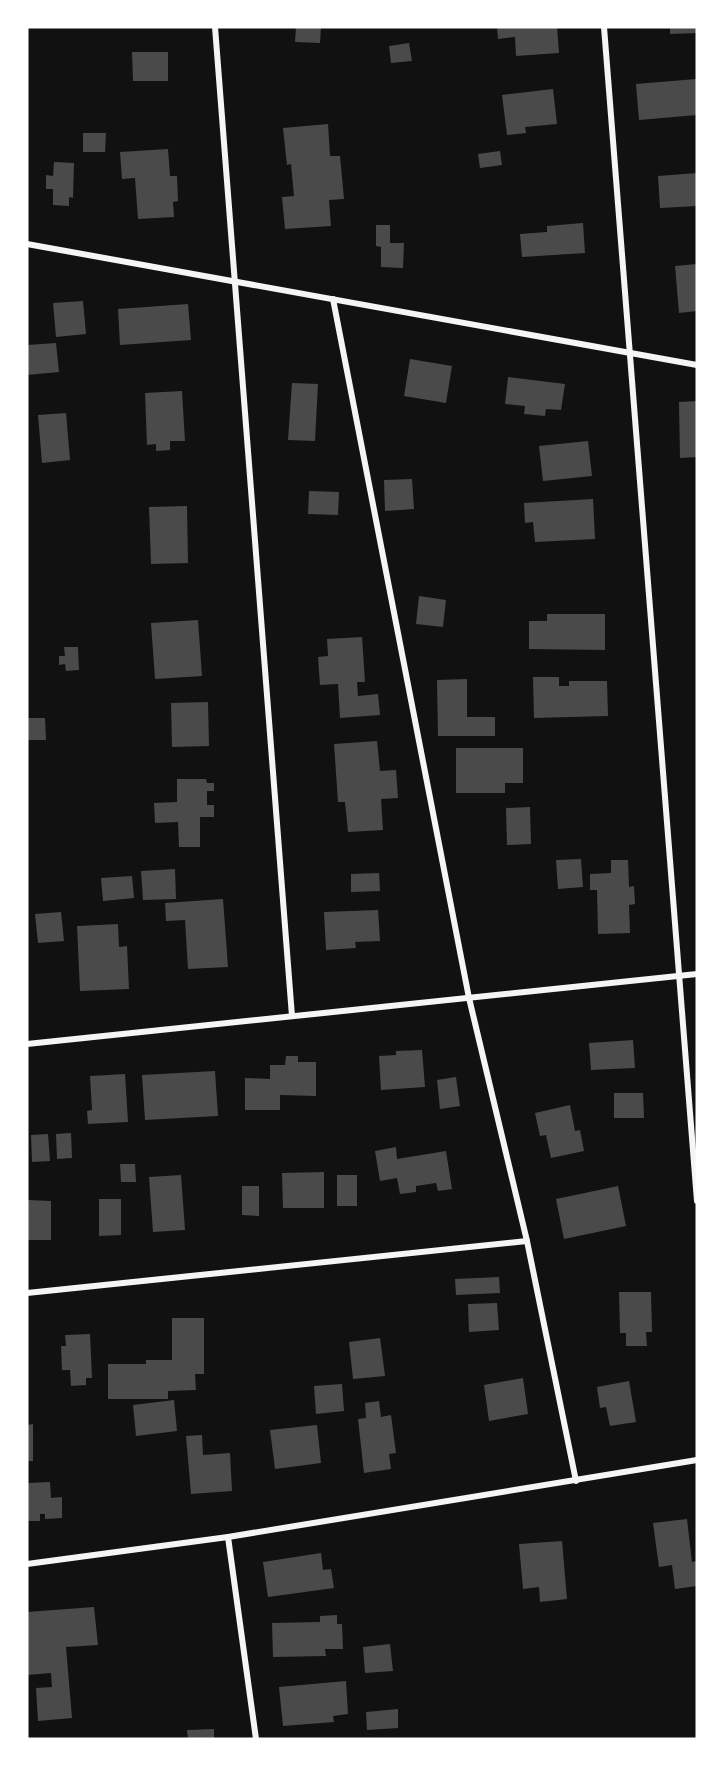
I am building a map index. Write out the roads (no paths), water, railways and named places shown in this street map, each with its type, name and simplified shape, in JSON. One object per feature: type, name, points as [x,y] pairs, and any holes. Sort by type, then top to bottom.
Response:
[{"type":"street","points":[[215,27],[292,1016]]},
{"type":"street","points":[[604,27],[627,352],[697,1202]]},
{"type":"street","points":[[27,244],[697,365]]},
{"type":"street","points":[[333,299],[470,998],[527,1241],[576,1481]]},
{"type":"street","points":[[27,1044],[697,974]]},
{"type":"street","points":[[27,1293],[527,1241]]},
{"type":"street","points":[[27,1564],[228,1537],[697,1460]]},
{"type":"street","points":[[228,1537],[256,1739]]}]
